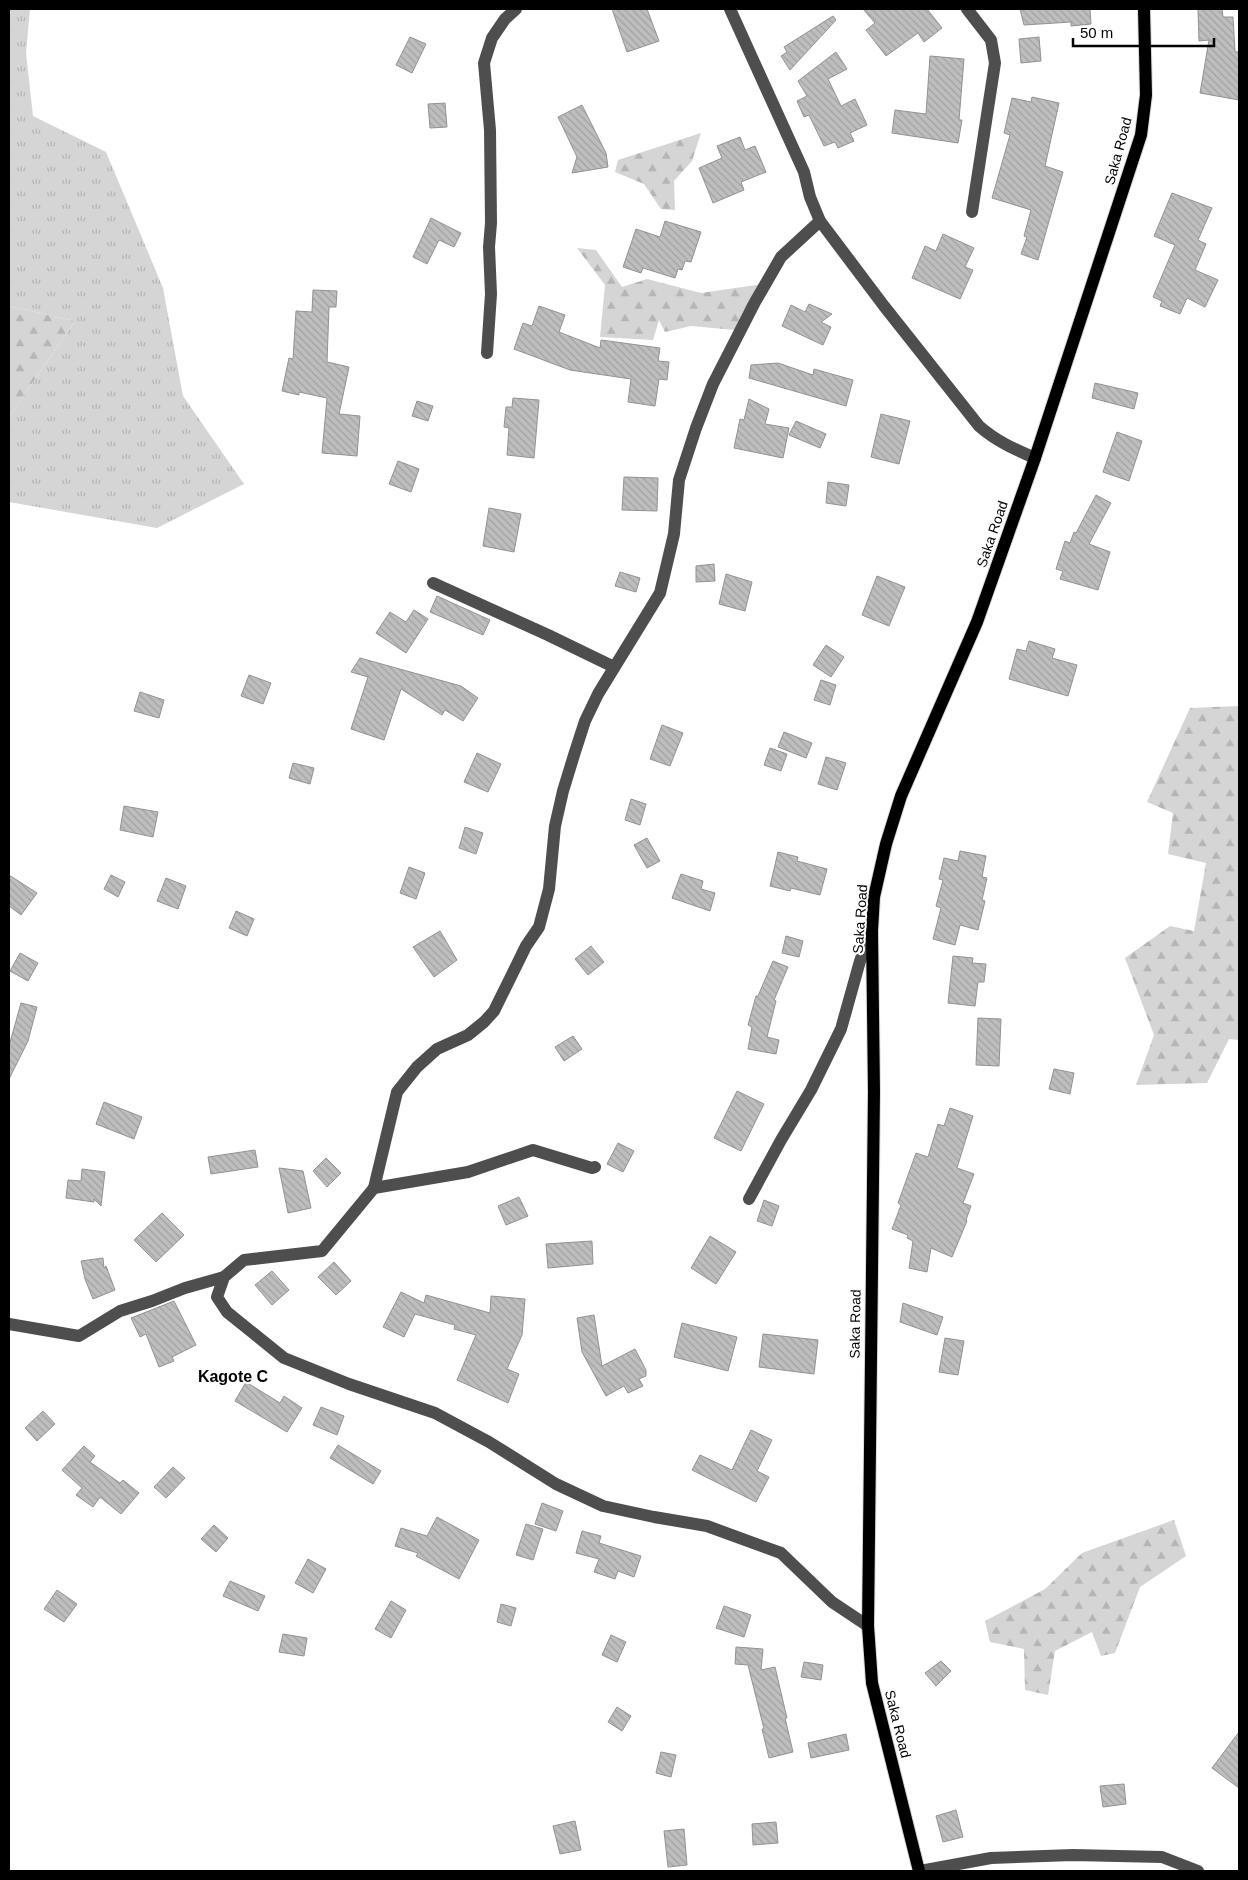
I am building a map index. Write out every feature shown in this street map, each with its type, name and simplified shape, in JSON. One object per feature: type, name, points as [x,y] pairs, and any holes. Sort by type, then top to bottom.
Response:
[{"type":"main road","name":"Saka Road","points":[[920,1871],[872,1683],[868,1626],[874,1092],[872,931],[874,897],[886,844],[901,796],[977,622],[1035,458],[1141,135],[1146,94],[1144,9]]},
{"type":"street","points":[[486,353],[492,294],[489,247],[492,223],[490,130],[484,63],[492,38],[505,19],[516,9]]},
{"type":"street","points":[[730,9],[804,172],[810,197],[820,221],[978,426],[1006,446],[1035,458]]},
{"type":"street","points":[[967,9],[991,40],[995,63],[972,212]]},
{"type":"street","points":[[9,1324],[79,1336],[120,1311],[185,1288],[224,1277],[244,1260],[322,1252],[374,1188],[397,1092],[417,1067],[437,1049],[468,1035],[494,1011],[526,946],[539,927],[549,889],[555,826],[563,791],[585,720],[614,667],[660,593],[674,534],[679,480],[713,384],[755,302],[781,257],[820,221]]},
{"type":"street","points":[[433,583],[548,634],[614,667]]},
{"type":"street","points":[[749,1199],[811,1090],[841,1029],[860,960],[872,931]]},
{"type":"street","points":[[374,1188],[468,1172],[533,1150],[592,1168],[595,1167]]},
{"type":"street","points":[[224,1277],[217,1296],[227,1312],[284,1358],[349,1384],[435,1413],[489,1442],[556,1484],[603,1506],[707,1526],[781,1553],[832,1602],[868,1626]]},
{"type":"street","points":[[920,1871],[991,1858],[1073,1855],[1162,1857],[1198,1871]]},
{"type":"green space","points":[[9,9],[30,9],[26,53],[33,116],[106,152],[163,288],[183,396],[244,484],[157,528],[9,502],[9,417],[75,321],[9,306]]},
{"type":"green space","points":[[701,133],[692,161],[674,181],[675,210],[661,209],[644,184],[615,172],[618,160]]},
{"type":"green space","points":[[577,248],[596,250],[622,287],[647,279],[701,293],[763,284],[735,330],[691,326],[665,332],[659,320],[653,340],[600,337],[605,285]]},
{"type":"green space","points":[[9,306],[75,321],[9,417]]},
{"type":"green space","points":[[1239,706],[1239,1040],[1229,1039],[1207,1083],[1136,1085],[1154,1035],[1125,958],[1170,926],[1194,931],[1206,863],[1168,854],[1173,813],[1147,802],[1190,708]]},
{"type":"green space","points":[[1174,1520],[1186,1556],[1140,1587],[1115,1653],[1101,1656],[1092,1632],[1055,1651],[1048,1695],[1025,1690],[1024,1649],[990,1642],[985,1621],[1045,1589],[1082,1553]]},
{"type":"building","points":[[612,9],[647,9],[659,41],[627,52]]},
{"type":"building","points":[[863,9],[927,9],[942,28],[924,42],[918,33],[886,56],[866,30],[875,23]]},
{"type":"building","points":[[1020,9],[1090,9],[1091,24],[1071,26],[1071,22],[1024,25]]},
{"type":"building","points":[[1198,9],[1222,9],[1223,17],[1233,17],[1235,52],[1239,52],[1239,100],[1200,93],[1209,40],[1199,41]]},
{"type":"building","points":[[833,16],[836,20],[790,70],[781,56],[787,52],[784,47]]},
{"type":"building","points":[[410,37],[426,44],[412,73],[396,65]]},
{"type":"building","points":[[1039,37],[1041,61],[1021,63],[1019,39]]},
{"type":"building","points":[[836,52],[847,69],[828,79],[841,106],[855,99],[867,125],[850,133],[854,141],[838,148],[835,142],[824,146],[809,115],[804,117],[797,101],[807,96],[798,81]]},
{"type":"building","points":[[930,56],[964,59],[959,120],[962,120],[958,143],[892,133],[895,110],[926,114]]},
{"type":"building","points":[[1032,97],[1059,103],[1045,166],[1063,172],[1038,260],[1021,254],[1027,237],[1024,236],[1031,210],[992,198],[1010,135],[1004,133],[1012,98],[1031,102]]},
{"type":"building","points":[[445,103],[447,127],[430,128],[428,104]]},
{"type":"building","points":[[582,105],[606,153],[608,167],[572,173],[577,157],[558,117]]},
{"type":"building","points":[[740,137],[745,150],[755,146],[766,172],[741,182],[744,190],[713,203],[699,168],[722,158],[717,146]]},
{"type":"building","points":[[1172,193],[1212,208],[1198,240],[1206,244],[1195,270],[1218,280],[1205,307],[1187,298],[1180,314],[1160,306],[1162,301],[1153,297],[1175,245],[1154,236]]},
{"type":"building","points":[[431,218],[461,233],[454,247],[439,240],[427,264],[413,257]]},
{"type":"building","points":[[665,221],[701,232],[691,262],[685,261],[682,270],[678,269],[675,278],[643,268],[641,273],[623,267],[636,229],[660,237]]},
{"type":"building","points":[[943,234],[974,248],[965,267],[973,270],[960,299],[912,278],[925,246],[936,251]]},
{"type":"building","points":[[313,290],[337,291],[336,307],[329,307],[327,362],[349,367],[339,414],[360,416],[357,456],[322,453],[327,398],[299,392],[299,395],[282,391],[289,358],[293,359],[296,311],[312,312]]},
{"type":"building","points":[[809,304],[832,314],[821,322],[831,327],[823,345],[782,326],[791,305],[805,312]]},
{"type":"building","points":[[539,306],[565,315],[559,332],[600,348],[601,340],[660,348],[658,361],[669,362],[667,380],[659,379],[655,406],[628,402],[631,379],[570,370],[514,349],[523,323],[532,326]]},
{"type":"building","points":[[778,363],[813,375],[814,369],[853,380],[846,406],[749,378],[751,365]]},
{"type":"building","points":[[1095,383],[1138,393],[1134,409],[1092,398]]},
{"type":"building","points":[[513,398],[539,400],[534,458],[507,455],[509,428],[504,427],[506,407],[512,407]]},
{"type":"building","points":[[749,399],[769,409],[765,424],[789,428],[783,458],[734,448],[740,419],[744,420]]},
{"type":"building","points":[[417,401],[433,406],[428,421],[412,416]]},
{"type":"building","points":[[881,414],[910,421],[899,464],[871,457]]},
{"type":"building","points":[[796,421],[826,434],[820,448],[789,435]]},
{"type":"building","points":[[1117,432],[1142,441],[1129,481],[1103,472]]},
{"type":"building","points":[[398,461],[419,469],[411,492],[389,484]]},
{"type":"building","points":[[624,477],[658,478],[657,511],[622,510]]},
{"type":"building","points":[[828,482],[849,485],[846,506],[826,503]]},
{"type":"building","points":[[1096,495],[1111,503],[1089,544],[1110,552],[1098,590],[1060,579],[1063,571],[1056,569],[1065,541],[1070,543],[1074,532],[1076,533]]},
{"type":"building","points":[[489,508],[521,514],[514,552],[483,546]]},
{"type":"building","points":[[714,564],[715,581],[696,582],[696,566]]},
{"type":"building","points":[[620,572],[640,578],[636,592],[615,586]]},
{"type":"building","points":[[726,574],[752,582],[745,611],[719,604]]},
{"type":"building","points":[[877,576],[905,587],[889,626],[862,615]]},
{"type":"building","points":[[437,596],[490,620],[483,635],[430,612]]},
{"type":"building","points":[[414,610],[428,619],[406,653],[376,633],[390,612],[406,622]]},
{"type":"building","points":[[1029,641],[1055,649],[1052,658],[1077,665],[1068,696],[1009,679],[1017,649],[1026,651]]},
{"type":"building","points":[[826,645],[844,657],[831,677],[813,665]]},
{"type":"building","points":[[360,658],[461,686],[478,698],[463,721],[445,710],[442,715],[401,689],[384,740],[351,729],[368,677],[351,672]]},
{"type":"building","points":[[249,675],[271,683],[263,704],[241,696]]},
{"type":"building","points":[[821,680],[836,685],[830,705],[814,700]]},
{"type":"building","points":[[140,692],[164,700],[159,718],[134,711]]},
{"type":"building","points":[[662,725],[683,733],[670,766],[650,759]]},
{"type":"building","points":[[784,732],[812,743],[806,758],[778,747]]},
{"type":"building","points":[[770,748],[787,754],[781,771],[764,765]]},
{"type":"building","points":[[477,753],[501,764],[488,792],[464,782]]},
{"type":"building","points":[[826,757],[846,763],[837,790],[818,784]]},
{"type":"building","points":[[293,763],[314,768],[310,784],[289,778]]},
{"type":"building","points":[[631,799],[646,804],[640,825],[625,820]]},
{"type":"building","points":[[124,806],[158,812],[153,837],[120,830]]},
{"type":"building","points":[[465,827],[483,833],[476,854],[459,848]]},
{"type":"building","points":[[647,838],[660,861],[647,868],[634,845]]},
{"type":"building","points":[[960,851],[986,856],[982,877],[987,878],[982,900],[985,901],[978,930],[960,925],[955,945],[933,939],[941,908],[936,906],[943,880],[939,879],[944,858],[958,861]]},
{"type":"building","points":[[778,852],[798,857],[797,861],[827,869],[820,895],[791,888],[790,891],[770,886]]},
{"type":"building","points":[[409,867],[425,873],[416,899],[400,893]]},
{"type":"building","points":[[681,874],[703,881],[701,889],[715,893],[710,911],[672,898]]},
{"type":"building","points":[[9,875],[37,893],[21,915],[9,906]]},
{"type":"building","points":[[111,875],[125,882],[118,897],[104,889]]},
{"type":"building","points":[[166,878],[186,886],[178,909],[157,901]]},
{"type":"building","points":[[236,911],[254,919],[247,936],[229,928]]},
{"type":"building","points":[[440,931],[457,960],[434,977],[413,947]]},
{"type":"building","points":[[786,936],[803,941],[799,957],[782,953]]},
{"type":"building","points":[[591,946],[604,962],[588,975],[575,959]]},
{"type":"building","points":[[20,953],[38,963],[28,981],[10,971]]},
{"type":"building","points":[[953,956],[973,958],[972,963],[986,964],[984,982],[978,982],[975,1006],[948,1003]]},
{"type":"building","points":[[773,961],[788,967],[774,1000],[776,1001],[767,1037],[779,1040],[776,1054],[748,1049],[752,1027],[748,1025],[756,996],[758,996]]},
{"type":"building","points":[[21,1003],[37,1007],[28,1041],[9,1079],[9,1046]]},
{"type":"building","points":[[978,1018],[1001,1019],[999,1066],[976,1065]]},
{"type":"building","points":[[573,1036],[582,1049],[564,1061],[555,1047]]},
{"type":"building","points":[[1054,1069],[1074,1073],[1070,1094],[1049,1089]]},
{"type":"building","points":[[737,1091],[764,1104],[741,1151],[714,1138]]},
{"type":"building","points":[[104,1102],[142,1117],[134,1139],[96,1124]]},
{"type":"building","points":[[950,1108],[973,1116],[957,1168],[974,1174],[963,1203],[971,1206],[952,1257],[931,1248],[927,1272],[909,1268],[913,1241],[907,1238],[908,1235],[892,1229],[901,1205],[898,1203],[916,1153],[928,1157],[938,1124],[944,1126]]},
{"type":"building","points":[[618,1143],[634,1151],[623,1172],[607,1164]]},
{"type":"building","points":[[255,1150],[258,1167],[211,1174],[208,1157]]},
{"type":"building","points":[[326,1158],[341,1173],[327,1187],[313,1171]]},
{"type":"building","points":[[279,1168],[303,1171],[311,1208],[288,1213]]},
{"type":"building","points":[[82,1169],[105,1172],[101,1206],[94,1199],[94,1202],[66,1198],[68,1180],[81,1181]]},
{"type":"building","points":[[519,1197],[528,1216],[506,1225],[498,1206]]},
{"type":"building","points":[[764,1200],[779,1206],[772,1226],[757,1221]]},
{"type":"building","points":[[162,1213],[184,1235],[156,1262],[134,1240]]},
{"type":"building","points":[[710,1236],[736,1252],[716,1284],[691,1268]]},
{"type":"building","points":[[592,1241],[593,1264],[548,1268],[546,1244]]},
{"type":"building","points":[[103,1258],[104,1268],[106,1266],[115,1290],[93,1299],[85,1279],[81,1261]]},
{"type":"building","points":[[334,1262],[351,1281],[336,1295],[318,1277]]},
{"type":"building","points":[[272,1271],[289,1290],[272,1305],[255,1285]]},
{"type":"building","points":[[401,1292],[424,1303],[426,1295],[490,1313],[491,1296],[525,1299],[522,1335],[507,1369],[519,1374],[508,1403],[457,1380],[476,1335],[454,1329],[455,1325],[415,1314],[404,1337],[383,1327]]},
{"type":"building","points":[[174,1301],[196,1345],[172,1357],[174,1361],[159,1367],[146,1334],[140,1337],[131,1318]]},
{"type":"building","points":[[903,1303],[943,1317],[937,1335],[900,1322]]},
{"type":"building","points":[[594,1315],[602,1366],[635,1349],[646,1370],[646,1376],[639,1379],[643,1386],[628,1393],[624,1386],[606,1396],[582,1352],[577,1318]]},
{"type":"building","points":[[682,1323],[737,1337],[728,1371],[674,1357]]},
{"type":"building","points":[[763,1334],[818,1340],[814,1374],[759,1367]]},
{"type":"building","points":[[945,1338],[964,1341],[958,1375],[939,1372]]},
{"type":"building","points":[[246,1382],[280,1403],[284,1396],[302,1408],[287,1432],[235,1401]]},
{"type":"building","points":[[321,1407],[344,1416],[337,1435],[313,1425]]},
{"type":"building","points":[[43,1411],[55,1424],[37,1441],[25,1428]]},
{"type":"building","points":[[751,1430],[772,1440],[757,1471],[769,1477],[756,1502],[692,1470],[700,1455],[732,1470]]},
{"type":"building","points":[[338,1445],[381,1471],[373,1484],[330,1458]]},
{"type":"building","points":[[84,1446],[95,1456],[90,1462],[120,1483],[123,1480],[139,1493],[121,1514],[100,1497],[93,1507],[76,1495],[82,1488],[62,1470]]},
{"type":"building","points":[[173,1467],[185,1478],[166,1498],[154,1487]]},
{"type":"building","points":[[542,1503],[563,1511],[556,1531],[535,1524]]},
{"type":"building","points":[[437,1517],[479,1540],[459,1579],[416,1556],[418,1553],[395,1546],[401,1528],[427,1536]]},
{"type":"building","points":[[526,1524],[543,1529],[533,1560],[516,1555]]},
{"type":"building","points":[[214,1525],[228,1538],[216,1552],[201,1539]]},
{"type":"building","points":[[582,1531],[601,1536],[599,1543],[641,1556],[634,1577],[618,1571],[615,1579],[594,1572],[599,1559],[576,1553]]},
{"type":"building","points":[[308,1559],[326,1569],[313,1593],[295,1583]]},
{"type":"building","points":[[230,1581],[265,1596],[258,1611],[223,1596]]},
{"type":"building","points":[[57,1590],[77,1604],[64,1622],[44,1609]]},
{"type":"building","points":[[391,1601],[406,1610],[391,1638],[375,1629]]},
{"type":"building","points":[[501,1604],[516,1608],[511,1626],[497,1622]]},
{"type":"building","points":[[724,1606],[751,1615],[744,1637],[716,1628]]},
{"type":"building","points":[[283,1634],[307,1638],[304,1656],[279,1652]]},
{"type":"building","points":[[611,1635],[626,1642],[617,1662],[602,1655]]},
{"type":"building","points":[[736,1647],[763,1649],[761,1670],[775,1667],[793,1752],[769,1758],[762,1729],[764,1729],[748,1665],[735,1664]]},
{"type":"building","points":[[941,1661],[951,1671],[936,1686],[925,1673]]},
{"type":"building","points":[[804,1662],[823,1665],[821,1680],[801,1677]]},
{"type":"building","points":[[617,1707],[631,1716],[622,1731],[608,1722]]},
{"type":"building","points":[[1239,1732],[1239,1788],[1212,1768]]},
{"type":"building","points":[[846,1734],[849,1750],[811,1758],[808,1743]]},
{"type":"building","points":[[661,1752],[676,1755],[671,1777],[656,1773]]},
{"type":"building","points":[[1124,1784],[1126,1804],[1103,1807],[1100,1786]]},
{"type":"building","points":[[956,1810],[963,1837],[943,1842],[936,1816]]},
{"type":"building","points":[[575,1821],[581,1850],[560,1854],[553,1826]]},
{"type":"building","points":[[776,1822],[778,1843],[753,1845],[752,1824]]},
{"type":"building","points":[[684,1829],[687,1865],[668,1867],[664,1831]]},
{"type":"district","name":"Kagote C","points":[[233,1376]]}]
